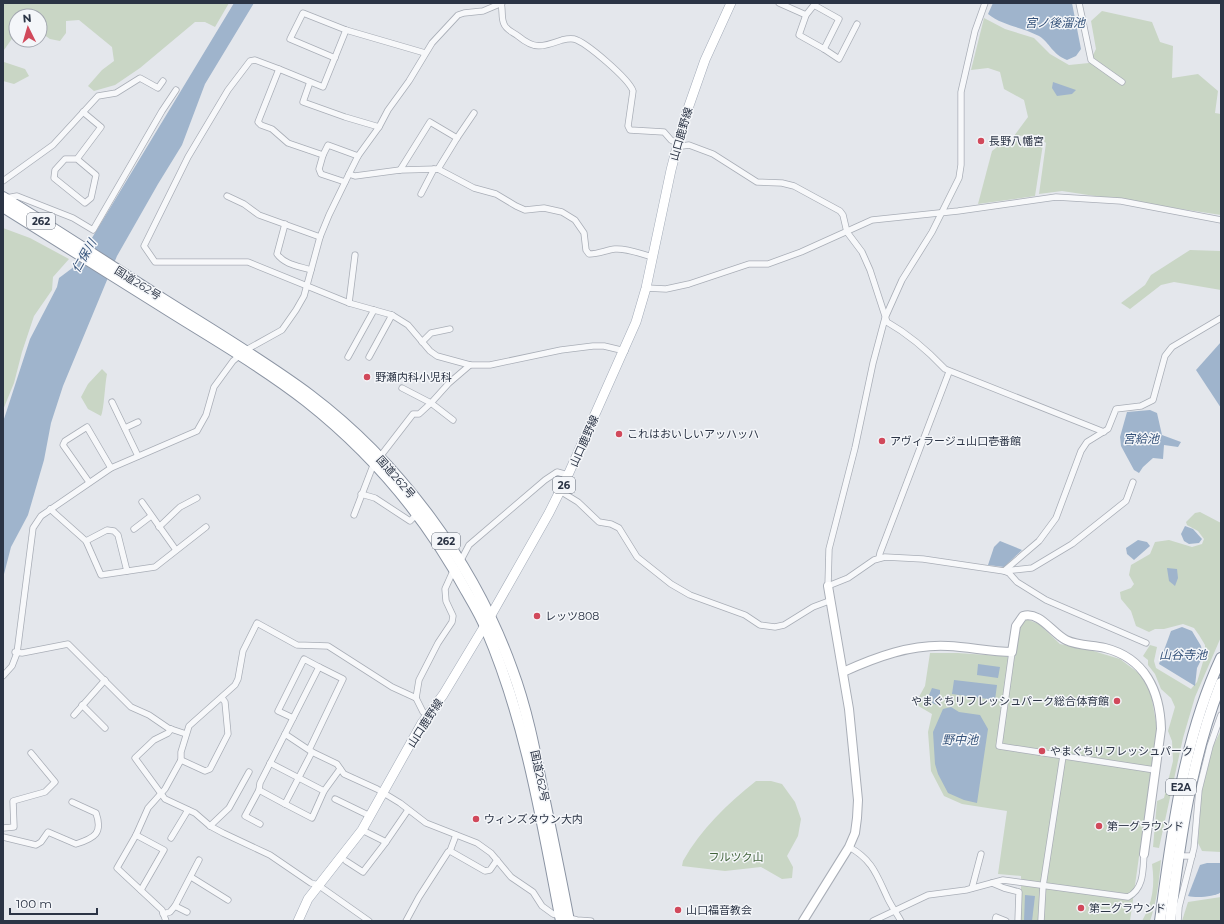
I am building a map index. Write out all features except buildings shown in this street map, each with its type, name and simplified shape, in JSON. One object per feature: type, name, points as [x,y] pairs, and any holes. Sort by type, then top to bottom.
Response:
[{"type":"highway","name":"国道262号","points":[[4,200],[78,250],[311,396],[357,436],[457,566]]},
{"type":"highway","name":"国道262号","points":[[377,461],[421,507],[488,621],[512,669],[530,729],[565,919]]},
{"type":"highway","name":"E2A","points":[[1160,921],[1182,782],[1204,702],[1221,658]]},
{"type":"highway","name":"E2A","points":[[1170,921],[1182,830],[1191,784],[1206,726],[1221,683]]},
{"type":"main road","name":"山口鹿野線","points":[[298,921],[308,899],[318,884],[362,830],[428,715],[443,695],[488,621],[568,476],[625,350],[636,322],[646,288],[677,144],[705,60],[731,3]]},
{"type":"street","points":[[3,676],[12,666],[16,652],[33,528],[41,516],[111,468],[196,431],[206,415],[214,387],[242,353],[282,330],[296,310],[307,286],[320,237],[358,156],[409,81],[425,53],[450,21],[458,15],[483,11],[501,3],[503,23],[505,27],[528,43],[544,47],[568,38],[574,39],[594,50],[632,88],[628,126],[630,130],[664,132],[677,144],[682,146],[689,145],[713,154],[757,182],[782,183],[794,186],[840,211],[843,215],[847,232],[862,252],[870,270],[887,322],[908,334],[949,372],[1104,432]]},
{"type":"street","points":[[779,3],[806,15]]},
{"type":"street","points":[[803,921],[849,847],[855,833],[858,800],[849,709],[828,586],[829,549],[885,318],[902,280],[921,252],[959,178],[961,165],[961,92],[975,31],[985,3]]},
{"type":"street","points":[[1080,3],[1092,60],[1122,82]]},
{"type":"street","points":[[824,49],[839,19],[814,5],[806,15],[799,35],[839,59],[857,24]]},
{"type":"street","points":[[335,58],[290,40],[303,13],[346,30],[425,53]]},
{"type":"street","points":[[346,30],[323,87],[255,60],[250,61],[228,90],[188,157],[144,246],[155,262],[248,262],[349,303],[392,315],[408,325],[422,342],[437,356],[470,365],[490,365],[561,350],[593,346],[604,346],[625,350]]},
{"type":"street","points":[[279,69],[258,122],[261,125],[272,129],[288,142],[323,155]]},
{"type":"street","points":[[3,181],[53,145],[98,96],[116,94],[140,78],[158,88],[163,81]]},
{"type":"street","points":[[310,82],[304,102],[379,127]]},
{"type":"street","points":[[4,200],[17,196],[73,218],[93,230],[162,111],[176,90]]},
{"type":"street","points":[[77,159],[101,127],[83,112]]},
{"type":"street","points":[[421,194],[474,113]]},
{"type":"street","points":[[400,170],[430,122],[457,138]]},
{"type":"street","points":[[345,182],[321,174],[319,169],[328,145],[358,156]]},
{"type":"street","points":[[65,159],[77,159],[96,175],[91,198],[86,203],[54,178],[55,170],[65,159]]},
{"type":"street","points":[[349,174],[355,176],[400,170],[436,169],[474,188],[496,194],[525,210],[544,208],[562,212],[575,220],[584,233],[586,250],[589,254],[596,254],[613,249],[624,249],[653,257]]},
{"type":"street","points":[[227,196],[244,204],[260,215],[320,237]]},
{"type":"street","points":[[646,288],[666,289],[690,284],[748,264],[768,264],[847,232],[872,220],[1056,196],[1121,201],[1221,220]]},
{"type":"street","points":[[285,224],[277,254],[281,259],[291,265],[311,270]]},
{"type":"street","points":[[349,303],[355,255]]},
{"type":"street","points":[[348,358],[374,310]]},
{"type":"street","points":[[368,357],[392,315]]},
{"type":"street","points":[[1004,571],[1039,541],[1049,529],[1056,518],[1081,451],[1087,442],[1104,432],[1109,427],[1112,415],[1116,409],[1141,406],[1153,400],[1165,356],[1172,347],[1221,318]]},
{"type":"street","points":[[422,342],[431,333],[450,329]]},
{"type":"street","points":[[354,515],[361,494],[377,461],[413,414],[418,414],[431,403],[449,383],[470,365]]},
{"type":"street","points":[[879,558],[949,372]]},
{"type":"street","points":[[402,388],[431,403],[453,420]]},
{"type":"street","points":[[112,402],[138,456]]},
{"type":"street","points":[[125,428],[138,422]]},
{"type":"street","points":[[89,482],[63,445],[65,441],[87,427],[111,468]]},
{"type":"street","points":[[428,715],[423,712],[416,698],[419,680],[438,643],[452,622],[453,616],[446,601],[445,589],[469,545],[545,480],[557,472],[568,476]]},
{"type":"street","points":[[828,586],[848,578],[879,558],[904,557],[1004,571],[1040,566],[1072,544],[1126,501],[1133,482]]},
{"type":"street","points":[[560,491],[578,502],[599,522],[611,524],[619,528],[637,557],[670,584],[690,595],[740,613],[760,625],[775,627],[784,625],[813,607],[830,601]]},
{"type":"street","points":[[361,494],[375,498],[410,521],[417,514]]},
{"type":"street","points":[[158,527],[180,507],[197,498]]},
{"type":"street","points":[[142,502],[158,527],[176,550]]},
{"type":"street","points":[[50,509],[86,541],[101,575],[155,568],[206,527]]},
{"type":"street","points":[[134,529],[151,516]]},
{"type":"street","points":[[86,541],[108,530],[114,531],[118,535],[127,571]]},
{"type":"street","points":[[1004,571],[1009,573],[1017,582],[1046,600],[1146,643]]},
{"type":"street","points":[[873,921],[928,895],[972,888],[1003,880],[1128,897],[1133,894],[1141,882],[1161,729],[1158,699],[1149,681],[1134,663],[1118,652],[1065,640],[1038,618],[1028,614],[1023,616],[1016,626],[999,746],[1155,770]]},
{"type":"street","points":[[166,921],[162,910],[117,868],[136,835],[148,808],[161,795],[181,760],[181,752],[189,726],[236,685],[243,650],[257,623],[297,645],[328,646],[392,687],[416,698]]},
{"type":"street","points":[[16,652],[68,644],[132,707],[171,729],[186,734]]},
{"type":"street","points":[[843,672],[867,661],[904,650],[948,646],[1012,652]]},
{"type":"street","points":[[285,804],[299,778],[343,678],[304,659],[278,711],[293,718]]},
{"type":"street","points":[[260,824],[245,816],[259,790],[260,783],[319,667]]},
{"type":"street","points":[[74,715],[105,680]]},
{"type":"street","points":[[181,760],[205,771],[210,770],[228,734],[225,702],[222,698]]},
{"type":"street","points":[[82,705],[105,728]]},
{"type":"street","points":[[1178,921],[1179,907],[1192,856],[1199,790],[1210,746],[1221,715]]},
{"type":"street","points":[[171,729],[168,733],[154,740],[135,758],[165,799],[202,817],[210,826],[270,855],[311,883],[318,884],[370,921]]},
{"type":"street","points":[[285,734],[310,751],[337,764],[344,774],[383,793],[426,823],[477,843],[491,853],[511,877],[533,892],[547,910],[565,919],[591,921]]},
{"type":"street","points":[[3,828],[14,827],[13,801],[45,792],[55,782],[31,753]]},
{"type":"street","points":[[1040,921],[1043,886],[1062,756]]},
{"type":"street","points":[[270,763],[324,791]]},
{"type":"street","points":[[259,790],[312,818],[324,791],[340,769]]},
{"type":"street","points":[[210,826],[229,808],[249,772]]},
{"type":"street","points":[[336,799],[370,816]]},
{"type":"street","points":[[3,837],[36,845],[41,842],[48,832],[76,844],[93,837],[99,829],[98,817],[96,813],[72,802]]},
{"type":"street","points":[[171,838],[188,810]]},
{"type":"street","points":[[346,861],[363,872],[408,810]]},
{"type":"street","points":[[362,830],[386,842]]},
{"type":"street","points":[[136,835],[166,848],[141,890]]},
{"type":"street","points":[[406,921],[435,871],[450,851],[456,835]]},
{"type":"street","points":[[849,847],[856,851],[875,869],[894,910],[902,921]]},
{"type":"street","points":[[450,851],[485,872],[490,870],[497,860]]},
{"type":"street","points":[[972,888],[981,854]]},
{"type":"street","points":[[1184,856],[1192,856]]},
{"type":"street","points":[[163,914],[170,912],[175,906],[199,860]]},
{"type":"street","points":[[191,877],[228,900]]},
{"type":"street","points":[[991,883],[1019,892],[1018,921]]},
{"type":"street","points":[[175,906],[187,912]]},
{"type":"street","points":[[995,921],[996,918],[1006,921]]},
{"type":"green space","points":[[3,3],[229,3],[215,27],[205,22],[195,22],[140,68],[115,85],[94,91],[88,86],[102,70],[114,61],[112,47],[79,20],[66,21],[66,33],[60,41],[50,39],[48,38],[48,8],[8,8],[8,44],[4,50],[4,62],[25,69],[29,76],[14,84],[3,81]]},
{"type":"green space","points":[[1102,11],[1152,22],[1160,42],[1173,46],[1172,78],[1198,74],[1218,91],[1215,113],[1221,114],[1221,215],[1062,191],[1039,194],[1046,143],[1037,135],[1014,136],[1028,117],[1024,100],[1004,89],[1000,72],[988,68],[971,70],[984,18],[1005,29],[1034,38],[1050,54],[1069,65],[1089,63],[1096,49],[1091,21]]},
{"type":"green space","points":[[1037,139],[1043,144],[1035,196],[978,204],[992,151],[1006,140]]},
{"type":"green space","points":[[3,228],[30,238],[69,259],[53,277],[52,290],[34,316],[22,352],[14,383],[3,410]]},
{"type":"green space","points":[[1190,250],[1221,251],[1221,290],[1174,282],[1161,285],[1130,309],[1121,303],[1145,285],[1151,275]]},
{"type":"green space","points":[[102,369],[107,374],[101,416],[88,409],[81,397],[88,384]]},
{"type":"green space","points":[[1200,512],[1221,523],[1221,637],[1195,697],[1183,738],[1159,848],[1153,847],[1157,801],[1164,798],[1173,761],[1172,741],[1168,731],[1175,707],[1171,698],[1161,689],[1155,674],[1148,665],[1148,660],[1143,656],[1150,645],[1157,647],[1154,661],[1156,668],[1191,689],[1197,682],[1205,655],[1205,645],[1194,628],[1183,624],[1164,629],[1155,629],[1149,632],[1136,626],[1131,611],[1121,599],[1120,592],[1131,588],[1134,584],[1129,575],[1131,565],[1150,554],[1155,542],[1169,540],[1192,547],[1202,544],[1204,539],[1198,531],[1187,525],[1186,522],[1195,513]]},
{"type":"green space","name":"やまぐちリフレッシュパーク","points":[[1026,619],[1039,624],[1060,644],[1090,650],[1120,659],[1140,674],[1151,694],[1157,728],[1130,921],[1021,921],[1021,876],[998,874],[1007,811],[962,804],[944,796],[931,771],[928,732],[932,714],[915,704],[925,686],[930,653],[958,653],[1015,657],[1020,626]]},
{"type":"green space","points":[[1221,730],[1221,852],[1202,851],[1198,843],[1201,794],[1213,746]]},
{"type":"green space","name":"フルツク山","points":[[756,781],[771,781],[782,784],[795,802],[801,819],[798,836],[787,856],[793,867],[792,878],[782,879],[761,867],[725,871],[682,866],[683,861],[690,849],[706,828],[725,808]]},
{"type":"green space","points":[[1161,860],[1157,891],[1150,921],[1142,921],[1151,900],[1153,886],[1152,864]]},
{"type":"green space","points":[[1221,897],[1221,921],[1182,921],[1188,902]]},
{"type":"water","name":"仁保川","points":[[234,3],[254,3],[205,84],[182,145],[117,256],[63,386],[51,423],[44,460],[28,515],[11,547],[3,578],[3,422],[30,339],[57,287],[59,278],[75,266]]},
{"type":"water","name":"宮ノ後溜池","points":[[993,3],[1072,3],[1081,49],[1076,56],[1067,60],[1062,58],[1039,36],[1006,24],[988,14]]},
{"type":"water","points":[[1053,82],[1076,90],[1072,94],[1057,96],[1052,88]]},
{"type":"water","points":[[1221,342],[1221,408],[1196,370]]},
{"type":"water","name":"宮給池","points":[[1150,410],[1157,413],[1162,435],[1181,442],[1178,447],[1164,445],[1163,459],[1153,458],[1139,473],[1134,470],[1121,446],[1120,437],[1127,412]]},
{"type":"water","points":[[1185,526],[1193,529],[1202,539],[1199,543],[1189,544],[1184,541],[1181,534]]},
{"type":"water","points":[[1138,540],[1147,542],[1150,546],[1134,560],[1127,554],[1126,548]]},
{"type":"water","points":[[1000,541],[1022,550],[1004,567],[988,565],[994,547]]},
{"type":"water","points":[[1167,568],[1177,569],[1178,578],[1175,586],[1169,581]]},
{"type":"water","name":"山谷寺池","points":[[1182,627],[1192,631],[1201,646],[1203,656],[1197,668],[1195,686],[1159,664],[1171,631]]},
{"type":"water","points":[[978,664],[1000,667],[998,678],[977,675]]},
{"type":"water","points":[[954,680],[997,685],[995,700],[952,694]]},
{"type":"water","points":[[932,688],[940,690],[940,694],[937,698],[937,705],[932,703],[933,698],[929,695]]},
{"type":"water","name":"野中池","points":[[951,707],[959,712],[980,715],[988,729],[977,803],[964,800],[948,793],[938,774],[935,764],[933,732],[943,709]]},
{"type":"water","points":[[1207,863],[1221,863],[1221,892],[1205,897],[1188,896],[1200,865]]},
{"type":"water","points":[[1025,895],[1035,896],[1032,921],[1024,921]]},
{"type":"place","name":"長野八幡宮","points":[[981,141]]},
{"type":"place","name":"野瀬内科小児科","points":[[367,377]]},
{"type":"place","name":"これはおいしいアッハッハ","points":[[619,434]]},
{"type":"place","name":"アヴィラージュ山口壱番館","points":[[882,441]]},
{"type":"place","name":"レッツ808","points":[[537,616]]},
{"type":"place","name":"やまぐちリフレッシュパーク総合体育館","points":[[1117,701]]},
{"type":"place","name":"やまぐちリフレッシュパーク","points":[[1042,751]]},
{"type":"place","name":"ウィンズタウン大内","points":[[476,819]]},
{"type":"place","name":"第一グラウンド","points":[[1099,826]]},
{"type":"place","name":"第二グラウンド","points":[[1081,908]]},
{"type":"place","name":"山口福音教会","points":[[678,910]]}]
